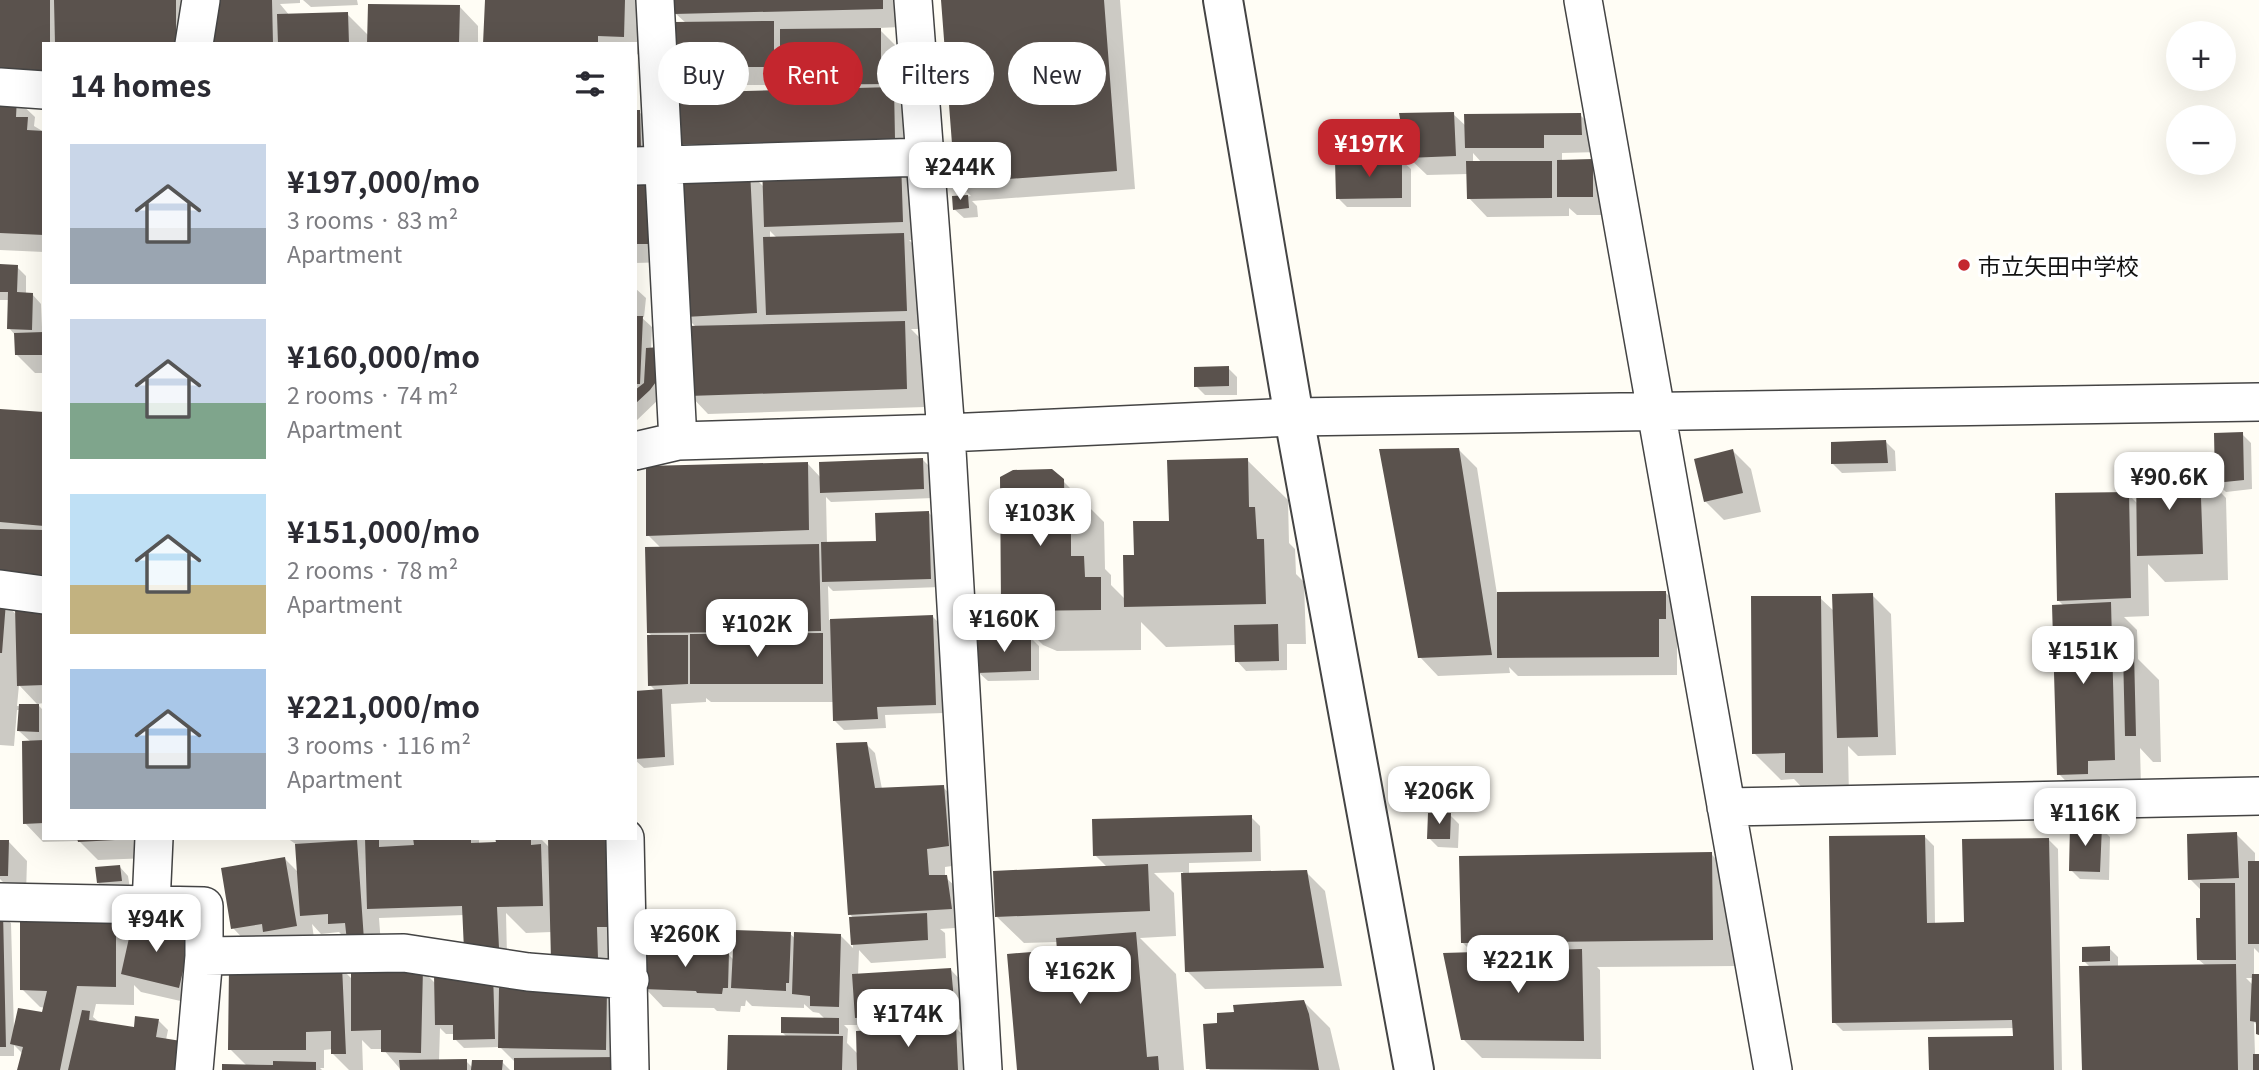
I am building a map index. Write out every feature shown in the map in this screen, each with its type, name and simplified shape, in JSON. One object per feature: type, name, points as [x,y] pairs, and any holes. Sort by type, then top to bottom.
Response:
[{"type":"street","points":[[194,42],[201,0]]},
{"type":"street","points":[[655,0],[649,165],[678,441]]},
{"type":"street","points":[[914,0],[946,433],[983,1070]]},
{"type":"street","points":[[1223,0],[1294,417],[1414,1070]]},
{"type":"street","points":[[1583,0],[1773,1070]]},
{"type":"street","points":[[0,87],[42,90]]},
{"type":"street","points":[[649,165],[925,157]]},
{"type":"street","points":[[637,451],[678,441],[946,433],[1294,417],[2259,402]]},
{"type":"street","points":[[0,589],[42,595]]},
{"type":"street","points":[[1726,807],[2259,796]]},
{"type":"street","points":[[151,905],[155,840]]},
{"type":"street","points":[[625,840],[630,1070]]},
{"type":"street","points":[[0,902],[204,906],[204,956],[194,1070]]},
{"type":"street","points":[[204,956],[404,953],[527,972],[629,980]]},
{"type":"building","points":[[0,0],[50,0],[50,42],[42,42],[42,76],[0,76]]},
{"type":"building","points":[[54,0],[176,0],[176,42],[55,42]]},
{"type":"building","points":[[212,0],[272,0],[273,42],[212,42]]},
{"type":"building","points":[[485,0],[625,0],[624,37],[598,36],[598,42],[483,42]]},
{"type":"building","points":[[674,0],[883,0],[883,9],[674,14]]},
{"type":"building","points":[[941,0],[1104,0],[1117,171],[955,183],[949,105],[994,105],[994,42],[944,42]]},
{"type":"building","points":[[368,4],[460,5],[459,42],[367,42]]},
{"type":"building","points":[[348,12],[349,42],[278,42],[277,14]]},
{"type":"building","points":[[774,21],[774,42],[763,42],[763,67],[749,67],[749,42],[674,42],[674,22]]},
{"type":"building","points":[[881,28],[881,42],[877,42],[877,84],[863,84],[863,42],[780,42],[780,29]]},
{"type":"building","points":[[877,87],[877,105],[894,105],[895,139],[674,145],[674,105],[749,105],[749,91],[763,91],[763,105],[863,105],[863,88]]},
{"type":"building","points":[[0,96],[17,97],[16,117],[28,117],[27,130],[42,131],[42,235],[0,233]]},
{"type":"building","points":[[637,110],[640,110],[641,150],[637,150]]},
{"type":"building","points":[[1454,112],[1456,156],[1407,158],[1399,113]]},
{"type":"building","points":[[1581,113],[1582,135],[1544,135],[1544,148],[1465,148],[1464,114]]},
{"type":"building","points":[[1402,158],[1402,198],[1336,199],[1335,160]]},
{"type":"building","points":[[901,159],[903,222],[764,227],[762,164]]},
{"type":"building","points":[[1593,159],[1593,197],[1557,197],[1557,160]]},
{"type":"building","points":[[1466,161],[1552,161],[1552,198],[1467,199]]},
{"type":"building","points":[[750,170],[757,313],[685,317],[677,174]]},
{"type":"building","points":[[637,180],[650,180],[653,244],[637,244]]},
{"type":"building","points":[[968,195],[969,208],[953,210],[952,196]]},
{"type":"building","points":[[904,233],[907,311],[766,315],[763,237]]},
{"type":"building","points":[[0,264],[18,265],[17,292],[33,293],[32,330],[7,329],[8,292],[0,292]]},
{"type":"building","points":[[637,316],[643,316],[640,384],[637,384]]},
{"type":"building","points":[[905,321],[907,389],[688,396],[686,326]]},
{"type":"building","points":[[42,332],[42,355],[15,355],[14,333]]},
{"type":"building","points":[[660,347],[661,375],[637,402],[637,388],[644,383],[646,348]]},
{"type":"building","points":[[1229,366],[1229,386],[1194,387],[1194,367]]},
{"type":"building","points":[[0,409],[42,412],[42,526],[0,522]]},
{"type":"building","points":[[2243,432],[2244,480],[2215,483],[2214,433]]},
{"type":"building","points":[[1886,440],[1888,463],[1831,464],[1831,442]]},
{"type":"building","points":[[1459,448],[1492,655],[1418,658],[1379,449]]},
{"type":"building","points":[[1733,449],[1743,493],[1704,502],[1694,459]]},
{"type":"building","points":[[923,458],[924,489],[820,493],[819,462]]},
{"type":"building","points":[[1248,458],[1249,507],[1255,507],[1257,539],[1264,539],[1266,604],[1124,607],[1123,555],[1134,555],[1133,521],[1169,521],[1167,460]]},
{"type":"building","points":[[808,462],[809,530],[646,536],[646,466]]},
{"type":"building","points":[[1052,469],[1064,479],[1065,533],[1071,533],[1071,556],[1084,556],[1085,577],[1101,577],[1101,610],[1015,611],[1001,605],[1000,477],[1013,470]]},
{"type":"building","points":[[2200,469],[2203,554],[2137,556],[2136,470]]},
{"type":"building","points":[[2129,492],[2131,598],[2057,601],[2055,493]]},
{"type":"building","points":[[929,511],[931,579],[822,582],[821,542],[876,541],[875,513]]},
{"type":"building","points":[[0,529],[42,530],[42,575],[0,573]]},
{"type":"building","points":[[819,544],[821,631],[647,633],[645,547]]},
{"type":"building","points":[[1666,591],[1666,619],[1659,619],[1659,657],[1497,658],[1497,592]]},
{"type":"building","points":[[1873,593],[1878,737],[1837,738],[1832,594]]},
{"type":"building","points":[[1751,596],[1821,596],[1823,773],[1785,773],[1785,753],[1752,754]]},
{"type":"building","points":[[0,602],[6,602],[2,653],[0,653]]},
{"type":"building","points":[[2111,602],[2115,760],[2088,761],[2088,774],[2057,775],[2052,605]]},
{"type":"building","points":[[42,606],[42,685],[17,686],[15,607]]},
{"type":"building","points":[[933,615],[936,705],[877,707],[878,719],[833,721],[830,619]]},
{"type":"building","points":[[1278,624],[1279,661],[1235,662],[1234,625]]},
{"type":"building","points":[[823,633],[823,684],[690,684],[690,634]]},
{"type":"building","points":[[647,635],[688,635],[688,684],[648,686]]},
{"type":"building","points":[[1031,635],[1031,671],[977,673],[976,636]]},
{"type":"building","points":[[2123,652],[2134,652],[2136,736],[2125,736]]},
{"type":"building","points":[[662,689],[665,757],[637,759],[637,691]]},
{"type":"building","points":[[19,704],[39,704],[39,732],[17,731]]},
{"type":"building","points":[[42,740],[42,823],[23,824],[22,741]]},
{"type":"building","points":[[867,742],[875,788],[944,785],[949,846],[927,849],[929,875],[947,875],[952,909],[848,915],[836,743]]},
{"type":"building","points":[[1428,813],[1451,813],[1450,839],[1427,839]]},
{"type":"building","points":[[1252,815],[1252,852],[1093,856],[1092,819]]},
{"type":"building","points":[[2070,825],[2102,826],[2100,872],[2069,871]]},
{"type":"building","points":[[2237,832],[2239,878],[2188,880],[2187,834]]},
{"type":"building","points":[[1925,835],[1927,923],[1964,922],[1962,839],[2049,838],[2054,1070],[1929,1070],[1928,1037],[2013,1036],[2012,1020],[1832,1023],[1829,836]]},
{"type":"building","points":[[0,840],[9,840],[8,876],[0,876]]},
{"type":"building","points":[[78,840],[115,840],[78,842]]},
{"type":"building","points":[[357,840],[364,940],[347,941],[345,923],[328,924],[328,914],[300,916],[295,844]]},
{"type":"building","points":[[365,840],[379,840],[379,847],[414,845],[413,840],[471,840],[471,843],[531,840],[531,845],[541,844],[543,906],[497,907],[499,948],[464,950],[462,906],[367,909]]},
{"type":"building","points":[[548,840],[607,840],[609,927],[597,927],[598,959],[551,961]]},
{"type":"building","points":[[1712,852],[1713,940],[1461,943],[1459,856]]},
{"type":"building","points":[[285,857],[297,926],[263,932],[262,924],[231,929],[221,868]]},
{"type":"building","points":[[2248,861],[2259,861],[2259,944],[2248,944]]},
{"type":"building","points":[[1148,864],[1150,911],[995,917],[993,871]]},
{"type":"building","points":[[120,865],[122,881],[97,883],[95,867]]},
{"type":"building","points":[[1307,870],[1324,968],[1185,972],[1181,873]]},
{"type":"building","points":[[2200,883],[2235,883],[2236,960],[2197,960],[2196,918],[2200,918]]},
{"type":"building","points":[[0,912],[3,912],[6,1047],[0,1047]]},
{"type":"building","points":[[927,913],[928,940],[851,945],[849,917]]},
{"type":"building","points":[[20,915],[116,915],[116,987],[77,986],[60,1070],[17,1070],[23,1047],[10,1044],[18,1008],[42,1012],[47,991],[20,990]]},
{"type":"building","points":[[133,920],[192,933],[179,988],[121,974]]},
{"type":"building","points":[[734,930],[791,932],[789,983],[786,983],[786,991],[731,988]]},
{"type":"building","points":[[794,932],[841,934],[839,1007],[810,1006],[810,996],[792,994]]},
{"type":"building","points":[[1136,932],[1147,1057],[1158,1056],[1159,1070],[1017,1070],[1007,954],[1057,950],[1056,938]]},
{"type":"building","points":[[640,945],[725,948],[725,952],[729,952],[728,988],[723,988],[722,994],[643,989]]},
{"type":"building","points":[[2110,946],[2110,961],[2082,962],[2082,947]]},
{"type":"building","points":[[1582,949],[1584,1041],[1461,1040],[1443,953]]},
{"type":"building","points":[[2236,964],[2238,1070],[2082,1070],[2079,966]]},
{"type":"building","points":[[342,966],[346,1054],[331,1054],[331,1031],[306,1032],[306,1050],[228,1050],[229,967]]},
{"type":"building","points":[[351,968],[423,968],[421,1053],[381,1052],[381,1030],[351,1031]]},
{"type":"building","points":[[951,968],[954,1000],[937,1002],[938,1013],[855,1018],[852,974]]},
{"type":"building","points":[[493,972],[495,1039],[453,1040],[453,1025],[435,1025],[434,974]]},
{"type":"building","points":[[2252,974],[2259,974],[2259,1035],[2256,1034],[2256,1022],[2250,1021]]},
{"type":"building","points":[[499,988],[607,990],[606,1050],[498,1048]]},
{"type":"building","points":[[1304,1000],[1319,1070],[1206,1069],[1203,1024],[1217,1023],[1217,1013],[1234,1012],[1233,1005]]},
{"type":"building","points":[[82,1010],[90,1011],[89,1020],[134,1027],[135,1016],[159,1019],[156,1037],[181,1041],[175,1070],[68,1070]]},
{"type":"building","points":[[781,1017],[839,1018],[839,1034],[781,1033]]},
{"type":"building","points":[[956,1025],[958,1070],[857,1070],[856,1031]]},
{"type":"building","points":[[728,1035],[843,1036],[842,1070],[727,1070]]},
{"type":"building","points":[[2253,1054],[2259,1054],[2259,1070],[2253,1070]]},
{"type":"building","points":[[618,1057],[618,1070],[514,1070],[514,1058]]},
{"type":"building","points":[[467,1059],[467,1070],[400,1070],[399,1060]]},
{"type":"building","points":[[472,1060],[503,1060],[502,1070],[471,1070]]},
{"type":"building","points":[[273,1061],[316,1062],[316,1070],[222,1070],[222,1064],[273,1065]]},
{"type":"place","name":"市立矢田中学校","points":[[1964,265]]}]
